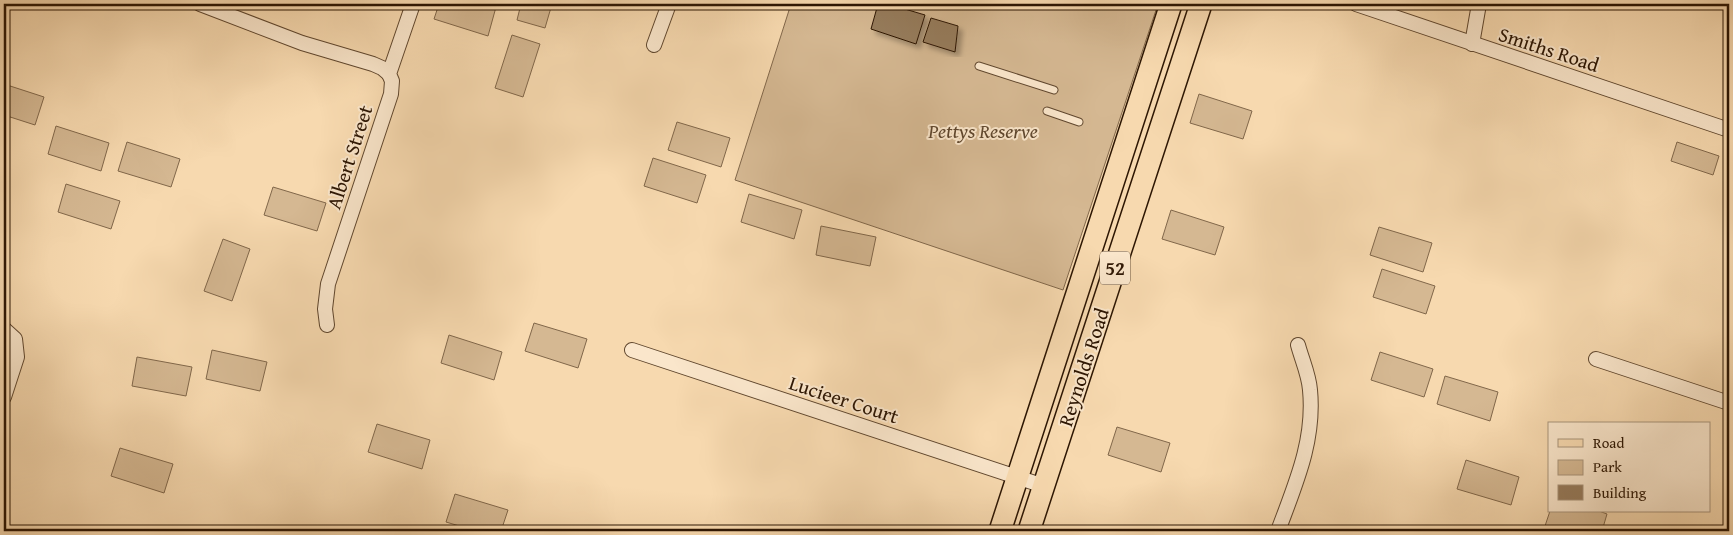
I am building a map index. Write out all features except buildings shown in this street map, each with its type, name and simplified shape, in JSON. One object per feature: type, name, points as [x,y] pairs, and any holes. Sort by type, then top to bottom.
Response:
[{"type":"main road","name":"Reynolds Road","points":[[1000,531],[1171,4]]},
{"type":"main road","name":"Reynolds Road","points":[[1029,531],[1201,4]]},
{"type":"street","points":[[200,4],[302,43],[373,64],[389,74]]},
{"type":"street","name":"Albert Street","points":[[328,325],[325,309],[328,284],[391,94],[392,81],[389,74],[413,4]]},
{"type":"street","points":[[654,45],[669,4]]},
{"type":"street","name":"Smiths Road","points":[[1356,4],[1729,130]]},
{"type":"street","points":[[1472,44],[1479,4]]},
{"type":"street","points":[[4,329],[15,339],[18,357],[4,397]]},
{"type":"street","points":[[1278,531],[1305,456],[1311,423],[1310,388],[1298,346]]},
{"type":"street","name":"Lucieer Court","points":[[632,350],[1044,486]]},
{"type":"street","points":[[1596,359],[1729,402]]},
{"type":"lane","points":[[979,66],[1054,90]]},
{"type":"lane","points":[[1047,111],[1079,122]]},
{"type":"green space","points":[[439,4],[485,4],[496,7],[488,36],[434,19]]},
{"type":"green space","points":[[521,4],[552,4],[545,28],[517,20]]},
{"type":"green space","name":"Pettys Reserve","points":[[791,4],[1158,4],[1063,290],[735,180]]},
{"type":"green space","points":[[512,35],[540,44],[523,97],[495,88]]},
{"type":"green space","points":[[4,84],[44,97],[35,125],[4,115]]},
{"type":"green space","points":[[1199,94],[1252,111],[1243,139],[1190,123]]},
{"type":"green space","points":[[677,122],[730,138],[721,167],[668,150]]},
{"type":"green space","points":[[56,126],[109,143],[101,171],[48,154]]},
{"type":"green space","points":[[127,142],[180,159],[171,187],[118,171]]},
{"type":"green space","points":[[1677,142],[1719,156],[1713,175],[1671,161]]},
{"type":"green space","points":[[653,158],[706,175],[697,203],[644,186]]},
{"type":"green space","points":[[66,184],[120,201],[111,229],[58,212]]},
{"type":"green space","points":[[273,187],[326,203],[317,231],[264,215]]},
{"type":"green space","points":[[749,194],[802,210],[794,239],[741,222]]},
{"type":"green space","points":[[1171,210],[1224,227],[1215,255],[1162,239]]},
{"type":"green space","points":[[821,226],[876,237],[870,266],[816,255]]},
{"type":"green space","points":[[1379,227],[1432,243],[1423,272],[1370,255]]},
{"type":"green space","points":[[223,239],[250,249],[232,301],[204,291]]},
{"type":"green space","points":[[1382,269],[1435,286],[1426,314],[1373,297]]},
{"type":"green space","points":[[534,323],[587,339],[578,368],[525,351]]},
{"type":"green space","points":[[449,335],[502,352],[494,380],[441,363]]},
{"type":"green space","points":[[212,350],[267,362],[260,391],[206,379]]},
{"type":"green space","points":[[1380,352],[1433,369],[1424,397],[1371,380]]},
{"type":"green space","points":[[137,357],[192,367],[186,396],[132,386]]},
{"type":"green space","points":[[1445,376],[1498,392],[1490,421],[1437,404]]},
{"type":"green space","points":[[377,424],[430,440],[422,469],[368,452]]},
{"type":"green space","points":[[1117,427],[1170,443],[1161,472],[1108,455]]},
{"type":"green space","points":[[120,448],[173,464],[164,493],[111,476]]},
{"type":"green space","points":[[1466,460],[1519,477],[1511,505],[1457,489]]},
{"type":"green space","points":[[455,494],[508,510],[501,531],[476,531],[446,522]]},
{"type":"green space","points":[[1550,512],[1602,512],[1607,514],[1602,531],[1563,531],[1545,526]]}]
